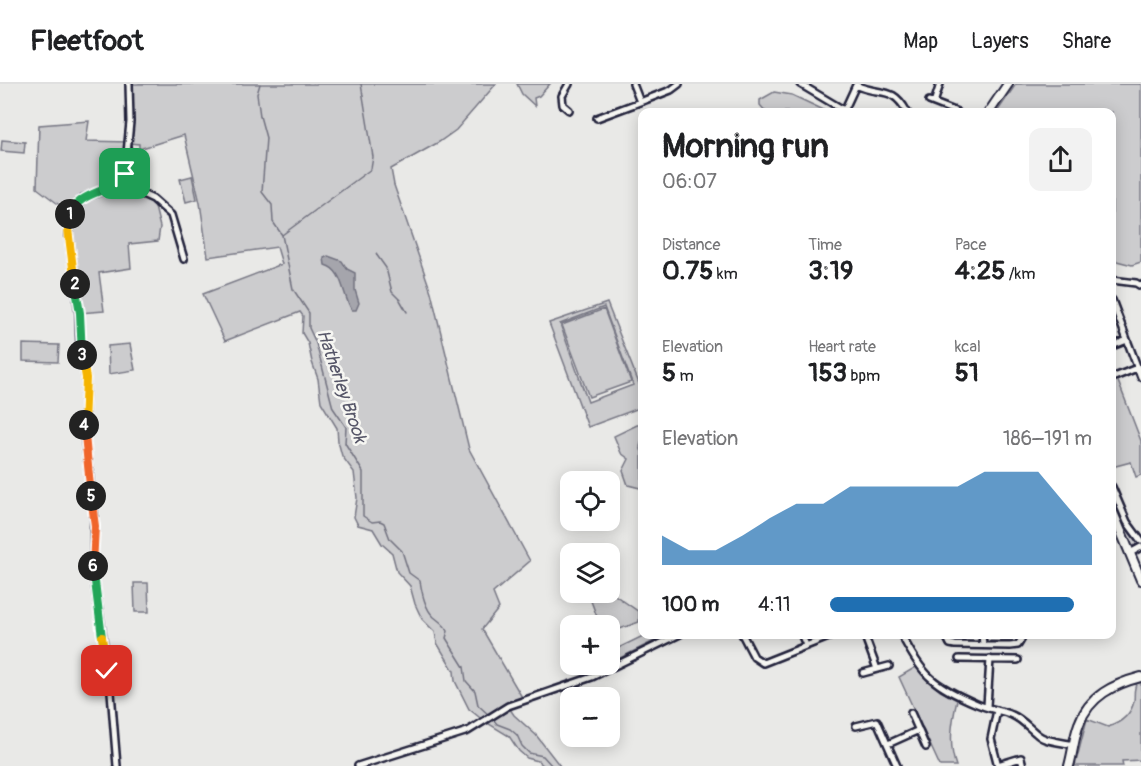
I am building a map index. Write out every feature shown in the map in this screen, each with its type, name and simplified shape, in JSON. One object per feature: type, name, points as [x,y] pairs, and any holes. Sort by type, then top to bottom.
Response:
[{"type":"street","points":[[117,766],[111,692],[94,573],[94,513],[84,432],[86,378],[80,345],[80,313],[68,229],[70,213],[83,198],[118,183],[125,174],[130,122],[129,84]]},
{"type":"street","points":[[569,84],[562,96],[562,106],[569,110]]},
{"type":"street","points":[[633,84],[640,102]]},
{"type":"street","points":[[800,84],[839,108]]},
{"type":"street","points":[[940,84],[932,102],[947,108]]},
{"type":"street","points":[[992,108],[1008,84]]},
{"type":"street","points":[[847,108],[855,85],[867,91],[884,90],[893,93],[906,108]]},
{"type":"street","points":[[601,114],[678,87]]},
{"type":"street","points":[[118,183],[153,199],[171,215],[184,259]]},
{"type":"street","points":[[1116,280],[1136,283],[1141,286]]},
{"type":"street","points":[[1116,311],[1141,377]]},
{"type":"street","points":[[1116,344],[1126,340]]},
{"type":"street","points":[[1116,376],[1137,368]]},
{"type":"street","points":[[1116,496],[1127,522],[1141,541]]},
{"type":"street","points":[[1116,520],[1141,580]]},
{"type":"street","points":[[1130,553],[1141,547]]},
{"type":"street","points":[[358,766],[468,731],[523,699],[592,677],[670,639]]},
{"type":"street","points":[[745,639],[754,657],[763,663],[822,639]]},
{"type":"street","points":[[803,639],[806,645]]},
{"type":"street","points":[[866,639],[878,669]]},
{"type":"street","points":[[903,639],[914,660],[938,685],[961,698],[1016,717],[1037,735],[1047,740],[1074,745]]},
{"type":"street","points":[[948,639],[950,644],[983,645],[1018,645],[1021,639]]},
{"type":"street","points":[[982,639],[983,645]]},
{"type":"street","points":[[959,659],[1018,660]]},
{"type":"street","points":[[987,706],[990,659]]},
{"type":"street","points":[[863,673],[889,666]]},
{"type":"street","points":[[1070,766],[1081,719],[1097,697],[1116,684],[1141,677]]},
{"type":"street","points":[[997,710],[991,739],[998,766],[1021,758],[1023,766]]},
{"type":"street","points":[[911,713],[926,747]]},
{"type":"street","points":[[856,726],[877,721],[897,766]]},
{"type":"street","points":[[888,744],[919,730]]},
{"type":"shaded area","points":[[129,84],[496,84],[456,130],[391,169],[394,185],[431,292],[469,449],[530,561],[493,593],[499,608],[482,629],[523,699],[508,706],[514,715],[536,735],[560,766],[544,766],[538,761],[527,758],[509,736],[469,709],[455,681],[454,671],[437,643],[435,632],[422,619],[410,586],[397,572],[392,553],[382,544],[373,529],[358,525],[354,517],[357,498],[354,472],[342,456],[337,428],[321,402],[318,379],[308,343],[302,333],[303,316],[300,312],[225,341],[203,294],[282,264],[277,247],[208,257],[200,203],[184,135],[139,149],[139,144],[129,143],[127,161],[119,183],[153,199],[160,227],[158,241],[129,244],[131,268],[99,273],[104,311],[79,313],[69,250],[70,213],[37,188],[39,125],[89,121],[86,141],[128,142]]},
{"type":"shaded area","points":[[517,84],[550,84],[534,98],[535,106],[522,94]]},
{"type":"shaded area","points":[[1016,84],[1141,84],[1141,262],[1132,265],[1116,261],[1116,108],[1000,108]]},
{"type":"shaded area","points":[[774,92],[792,95],[820,108],[763,108],[760,100]]},
{"type":"shaded area","points":[[2,140],[25,142],[24,153],[1,151]]},
{"type":"shaded area","points":[[192,176],[197,199],[186,202],[180,179]]},
{"type":"shaded area","points":[[328,256],[342,261],[347,269],[355,273],[355,290],[359,303],[356,310],[352,310],[336,272],[325,265],[324,258]]},
{"type":"shaded area","points":[[607,303],[638,381],[638,408],[588,427],[549,323]],"holes":[[[604,307],[633,385],[588,402],[560,324]]]},
{"type":"shaded area","points":[[604,309],[631,382],[589,397],[562,325]]},
{"type":"shaded area","points":[[23,344],[59,345],[58,362],[23,361]]},
{"type":"shaded area","points":[[130,344],[135,370],[109,374],[108,346]]},
{"type":"shaded area","points":[[1116,376],[1141,441],[1141,475],[1136,477],[1131,462],[1116,466]]},
{"type":"shaded area","points":[[638,425],[638,487],[628,485],[623,471],[629,459],[621,453],[614,436]]},
{"type":"shaded area","points":[[1116,503],[1125,524],[1140,542],[1140,545],[1131,547],[1116,515]]},
{"type":"shaded area","points":[[134,583],[148,583],[149,612],[135,612]]},
{"type":"shaded area","points":[[620,599],[638,611],[638,622],[620,629],[620,615],[596,615],[592,603],[620,603]]},
{"type":"shaded area","points":[[638,638],[658,639],[620,658],[620,647]]},
{"type":"shaded area","points":[[916,667],[940,691],[957,700],[951,741],[956,766],[940,766],[899,677]]},
{"type":"shaded area","points":[[1141,682],[1141,760],[1122,761],[1123,766],[1075,766],[1087,719],[1108,727],[1121,721],[1128,714],[1134,701],[1137,683]]},
{"type":"waterway","name":"Hatherley Brook","points":[[260,84],[257,94],[266,138],[262,192],[272,205],[273,222],[282,235],[293,289],[309,313],[309,328],[316,343],[333,408],[346,427],[345,443],[363,472],[363,516],[372,522],[384,523],[390,539],[402,551],[409,573],[420,581],[428,610],[448,631],[446,638],[464,667],[466,681],[475,691],[478,705],[490,716]]},
{"type":"waterway","points":[[282,235],[371,169],[373,157],[361,84]]},
{"type":"waterway","points":[[376,254],[386,268],[392,292],[407,312]]},
{"type":"waterway","name":"Hatherley Brook","points":[[493,719],[497,724],[510,729],[517,735],[522,746],[529,753],[543,756],[552,766]]},
{"type":"route","points":[[107,671],[93,571],[95,526],[84,432],[86,378],[80,345],[80,313],[69,250],[68,229],[70,213],[74,206],[83,198],[118,183],[125,174]]}]
